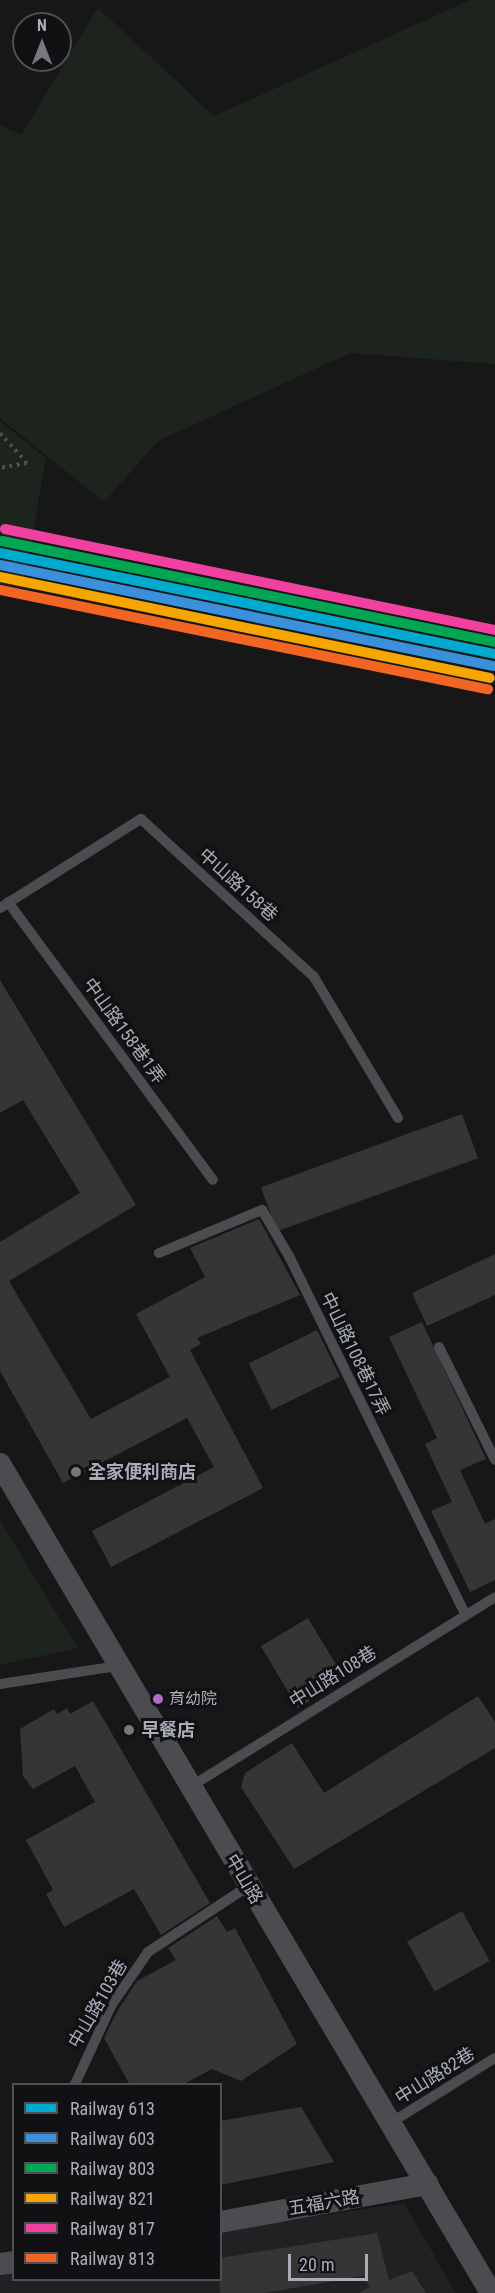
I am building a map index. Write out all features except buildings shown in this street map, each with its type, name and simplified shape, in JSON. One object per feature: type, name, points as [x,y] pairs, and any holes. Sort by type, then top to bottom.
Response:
[{"type":"street","name":"中山路","points":[[0,1464],[247,1887],[392,2122],[491,2293]]},
{"type":"street","name":"五福六路","points":[[222,2222],[428,2184]]},
{"type":"lane","name":"中山路158巷","points":[[4,905],[141,819],[314,977],[398,1118]]},
{"type":"lane","name":"中山路158巷1弄","points":[[4,905],[213,1179]]},
{"type":"lane","name":"中山路108巷17弄","points":[[159,1253],[262,1210],[289,1256],[465,1613]]},
{"type":"lane","points":[[439,1347],[495,1460]]},
{"type":"lane","name":"中山路108巷","points":[[190,1787],[465,1613],[495,1597]]},
{"type":"lane","points":[[0,1684],[117,1666]]},
{"type":"lane","name":"中山路103巷","points":[[76,2083],[111,2006],[148,1952],[247,1887]]},
{"type":"lane","name":"中山路82巷","points":[[392,2122],[495,2058]]},
{"type":"path","points":[[0,433],[27,463],[0,468]]},
{"type":"shaded area","points":[[470,0],[495,0],[495,364],[350,353],[158,441],[104,502],[0,418],[0,125],[21,135],[59,72],[72,72],[72,51],[98,8],[214,116]]},
{"type":"shaded area","points":[[0,421],[46,458],[23,588],[0,584]]},
{"type":"shaded area","points":[[0,1521],[78,1648],[0,1665]]},
{"type":"shaded area","points":[[404,2203],[456,2293],[0,2293],[0,2268],[12,2265],[12,2281],[222,2281],[222,2231]]},
{"type":"rail line","name":"817","points":[[5,529],[495,630]]},
{"type":"rail line","name":"803","points":[[2,541],[495,642]]},
{"type":"rail line","name":"613","points":[[0,553],[495,654]]},
{"type":"rail line","name":"603","points":[[0,565],[493,666]]},
{"type":"rail line","name":"821","points":[[0,577],[490,678]]},
{"type":"rail line","name":"813","points":[[0,590],[488,689]]},
{"type":"place","name":"全家便利商店","points":[[76,1472]]},
{"type":"place","name":"育幼院","points":[[158,1699]]},
{"type":"place","name":"早餐店","points":[[129,1730]]}]
